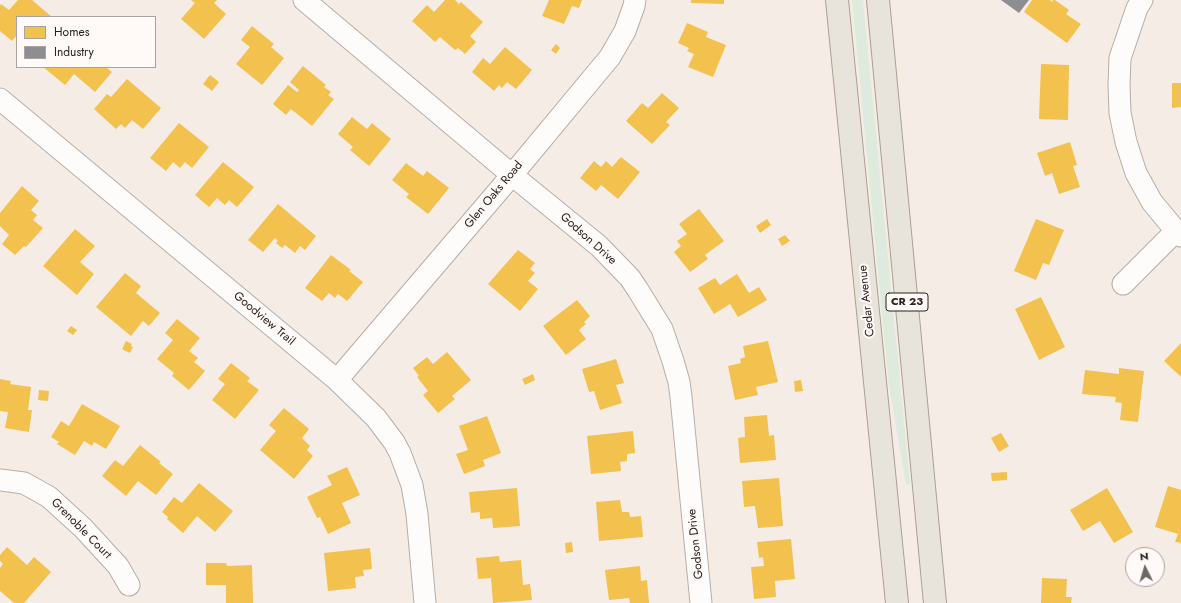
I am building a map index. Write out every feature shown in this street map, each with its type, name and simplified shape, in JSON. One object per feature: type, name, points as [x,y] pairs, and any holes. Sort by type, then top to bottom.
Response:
[{"type":"main road","name":"Cedar Avenue","points":[[837,0],[897,603]]},
{"type":"main road","name":"CR 23","points":[[878,0],[935,603]]},
{"type":"street","name":"Godson Drive","points":[[304,0],[599,246],[630,278],[638,290],[662,329],[673,361],[681,397],[701,603]]},
{"type":"street","name":"Glen Oaks Road","points":[[337,380],[512,175],[610,57],[625,30],[635,0]]},
{"type":"street","points":[[1123,284],[1178,234],[1152,202],[1136,173],[1126,142],[1120,113],[1120,58],[1137,8],[1142,0]]},
{"type":"street","name":"Goodview Trail","points":[[0,99],[337,380],[376,418],[394,442],[400,453],[412,485],[417,514],[425,603]]},
{"type":"street","name":"Grenoble Court","points":[[0,480],[24,483],[49,497],[83,528],[118,566],[129,585]]},
{"type":"green space","points":[[852,0],[863,0],[910,484],[906,485],[889,386]]},
{"type":"building: Homes","points":[[18,0],[32,0],[51,16],[16,16],[16,36],[12,41],[0,31],[1,4],[9,10]]},
{"type":"building: Homes","points":[[191,0],[217,0],[214,3],[226,14],[204,39],[181,19],[195,3]]},
{"type":"building: Homes","points":[[445,0],[455,0],[459,4],[461,2],[483,22],[470,36],[476,42],[465,54],[458,48],[455,50],[440,37],[435,42],[412,21],[427,5],[434,12]]},
{"type":"building: Homes","points":[[549,0],[582,0],[579,8],[572,6],[564,24],[542,16]]},
{"type":"building: Homes","points":[[691,0],[724,0],[724,4],[691,3]]},
{"type":"building: Homes","points":[[1032,0],[1050,0],[1052,2],[1055,0],[1069,10],[1066,14],[1081,24],[1067,43],[1024,12]]},
{"type":"building: Homes","points":[[687,23],[708,32],[706,37],[726,45],[713,77],[688,67],[694,54],[687,51],[689,48],[678,43]]},
{"type":"building: Homes","points":[[252,26],[274,44],[271,47],[284,58],[262,85],[236,64],[250,47],[241,40]]},
{"type":"building: Homes","points":[[556,44],[560,48],[556,54],[551,50]]},
{"type":"building: Homes","points":[[505,47],[532,70],[516,89],[507,82],[502,88],[499,85],[494,91],[472,72],[483,58],[490,64]]},
{"type":"building: Homes","points":[[1041,64],[1069,65],[1068,120],[1039,119]]},
{"type":"building: Homes","points":[[303,66],[326,85],[324,87],[331,92],[328,95],[334,99],[312,126],[291,109],[286,115],[273,104],[288,85],[297,92],[299,90],[290,82]]},
{"type":"building: Homes","points":[[44,68],[107,68],[112,72],[95,92],[74,74],[65,85]]},
{"type":"building: Homes","points":[[210,75],[219,82],[212,91],[203,84]]},
{"type":"building: Homes","points":[[127,79],[161,108],[143,129],[132,120],[125,128],[121,124],[116,129],[94,109],[107,94],[111,97]]},
{"type":"building: Homes","points":[[1172,83],[1181,83],[1181,107],[1172,108]]},
{"type":"building: Homes","points":[[662,93],[679,108],[666,122],[670,125],[652,144],[626,121],[642,103],[648,108]]},
{"type":"building: Homes","points":[[352,117],[367,129],[372,123],[391,139],[369,166],[350,150],[353,147],[338,134]]},
{"type":"building: Homes","points":[[179,123],[209,147],[192,168],[185,162],[180,168],[173,162],[166,171],[150,158]]},
{"type":"building: Homes","points":[[1070,142],[1077,165],[1073,166],[1080,187],[1059,194],[1052,173],[1045,176],[1037,153]]},
{"type":"building: Homes","points":[[621,157],[640,172],[618,199],[601,185],[596,191],[580,178],[594,161],[601,167],[606,161],[612,167]]},
{"type":"building: Homes","points":[[223,162],[254,187],[237,207],[229,200],[225,205],[217,198],[209,207],[195,195]]},
{"type":"building: Homes","points":[[406,163],[423,176],[427,171],[449,188],[428,214],[406,197],[409,194],[392,180]]},
{"type":"building: Homes","points":[[22,186],[39,201],[31,210],[37,215],[33,220],[43,228],[26,247],[24,246],[15,255],[2,244],[9,235],[0,226],[0,213]]},
{"type":"building: Homes","points":[[278,204],[316,236],[305,250],[300,246],[295,253],[285,245],[282,248],[276,243],[278,241],[275,238],[263,252],[248,240]]},
{"type":"building: Homes","points":[[699,209],[724,241],[705,255],[708,259],[690,272],[674,252],[681,246],[677,241],[687,234],[679,224]]},
{"type":"building: Homes","points":[[767,219],[771,225],[760,233],[756,226]]},
{"type":"building: Homes","points":[[1036,219],[1064,230],[1049,265],[1043,263],[1036,280],[1014,271]]},
{"type":"building: Homes","points":[[75,229],[95,246],[80,262],[94,274],[77,295],[43,266]]},
{"type":"building: Homes","points":[[785,235],[790,241],[782,246],[778,239]]},
{"type":"building: Homes","points":[[518,250],[535,263],[530,269],[535,273],[528,281],[538,289],[520,311],[488,284]]},
{"type":"building: Homes","points":[[331,255],[351,270],[349,271],[363,282],[347,301],[338,294],[335,298],[329,293],[322,301],[305,288]]},
{"type":"building: Homes","points":[[125,273],[141,286],[136,293],[160,313],[149,326],[143,321],[131,336],[96,307]]},
{"type":"building: Homes","points":[[737,274],[749,293],[759,287],[767,300],[738,317],[730,304],[714,314],[698,288],[715,278],[720,285]]},
{"type":"building: Homes","points":[[1041,297],[1065,347],[1039,360],[1015,309]]},
{"type":"building: Homes","points":[[577,300],[590,316],[584,322],[586,324],[579,330],[586,339],[566,355],[543,326]]},
{"type":"building: Homes","points":[[177,319],[200,338],[189,351],[198,358],[194,362],[205,371],[189,390],[172,376],[174,373],[157,359],[173,340],[165,333]]},
{"type":"building: Homes","points":[[71,326],[77,330],[73,335],[67,331]]},
{"type":"building: Homes","points":[[126,341],[132,344],[131,346],[133,347],[130,353],[122,349]]},
{"type":"building: Homes","points":[[768,341],[778,382],[756,387],[758,395],[735,400],[728,366],[741,363],[740,359],[745,357],[743,346]]},
{"type":"building: Homes","points":[[1181,343],[1181,377],[1164,361]]},
{"type":"building: Homes","points":[[447,352],[471,380],[452,396],[455,399],[438,413],[423,395],[428,391],[417,377],[419,376],[413,368],[427,357],[433,364]]},
{"type":"building: Homes","points":[[616,359],[624,383],[616,385],[622,403],[600,410],[594,391],[589,392],[582,369]]},
{"type":"building: Homes","points":[[231,363],[250,378],[247,381],[259,390],[235,419],[212,400],[225,384],[218,379]]},
{"type":"building: Homes","points":[[1119,368],[1144,371],[1138,422],[1120,420],[1122,403],[1115,402],[1116,397],[1082,394],[1085,370],[1119,374]]},
{"type":"building: Homes","points":[[533,374],[535,380],[525,385],[522,379]]},
{"type":"building: Homes","points":[[0,379],[11,381],[10,384],[31,387],[28,410],[32,410],[29,432],[5,428],[8,412],[0,411]]},
{"type":"building: Homes","points":[[801,380],[803,391],[795,392],[794,381]]},
{"type":"building: Homes","points":[[39,390],[49,391],[48,401],[38,400]]},
{"type":"building: Homes","points":[[82,404],[120,426],[106,449],[94,442],[92,446],[84,441],[75,455],[57,444],[59,442],[51,437],[61,421],[69,426]]},
{"type":"building: Homes","points":[[284,408],[309,429],[302,438],[310,446],[307,450],[313,456],[294,479],[260,450],[276,431],[269,425]]},
{"type":"building: Homes","points":[[767,415],[769,436],[774,435],[776,460],[740,463],[738,438],[745,437],[744,417]]},
{"type":"building: Homes","points":[[487,416],[501,453],[483,460],[485,466],[464,474],[456,454],[468,450],[459,426]]},
{"type":"building: Homes","points":[[633,431],[635,453],[627,454],[627,461],[620,462],[621,471],[591,474],[587,436]]},
{"type":"building: Homes","points":[[1001,433],[1009,446],[999,452],[991,438]]},
{"type":"building: Homes","points":[[140,445],[173,474],[156,495],[138,481],[126,496],[102,476],[115,460],[123,466]]},
{"type":"building: Homes","points":[[347,467],[360,495],[342,503],[351,523],[328,534],[320,517],[317,518],[307,497],[332,485],[327,476]]},
{"type":"building: Homes","points":[[1007,472],[1007,480],[992,481],[991,473]]},
{"type":"building: Homes","points":[[779,478],[783,526],[758,528],[755,506],[744,507],[742,481]]},
{"type":"building: Homes","points":[[199,483],[233,511],[215,532],[197,516],[183,533],[167,519],[168,517],[162,512],[174,497],[182,503]]},
{"type":"building: Homes","points":[[1168,486],[1181,490],[1181,543],[1175,542],[1178,534],[1155,527]]},
{"type":"building: Homes","points":[[517,488],[520,526],[493,528],[492,518],[480,519],[480,512],[471,513],[469,492]]},
{"type":"building: Homes","points":[[1107,488],[1133,532],[1114,543],[1100,521],[1083,531],[1070,510]]},
{"type":"building: Homes","points":[[620,500],[622,512],[629,512],[630,517],[641,516],[643,537],[599,541],[596,502]]},
{"type":"building: Homes","points":[[791,539],[795,579],[775,581],[776,597],[754,599],[751,567],[764,566],[763,557],[759,558],[757,542]]},
{"type":"building: Homes","points":[[572,542],[573,552],[566,553],[565,543]]},
{"type":"building: Homes","points":[[7,547],[27,565],[34,557],[51,572],[24,603],[14,603],[0,591],[0,568],[3,564],[0,561],[0,555]]},
{"type":"building: Homes","points":[[370,548],[372,569],[363,570],[364,576],[355,577],[356,588],[328,591],[324,553]]},
{"type":"building: Homes","points":[[499,556],[500,562],[521,560],[523,585],[530,584],[532,600],[493,603],[491,578],[478,579],[476,558]]},
{"type":"building: Homes","points":[[206,563],[226,563],[227,566],[252,565],[253,603],[226,603],[226,585],[206,585]]},
{"type":"building: Homes","points":[[640,566],[641,581],[647,580],[649,603],[630,603],[629,598],[609,600],[605,570]]},
{"type":"building: Homes","points":[[1042,578],[1067,579],[1066,597],[1072,597],[1071,603],[1041,603]]},
{"type":"building: Industry","points":[[1001,0],[1029,0],[1019,13]]}]
